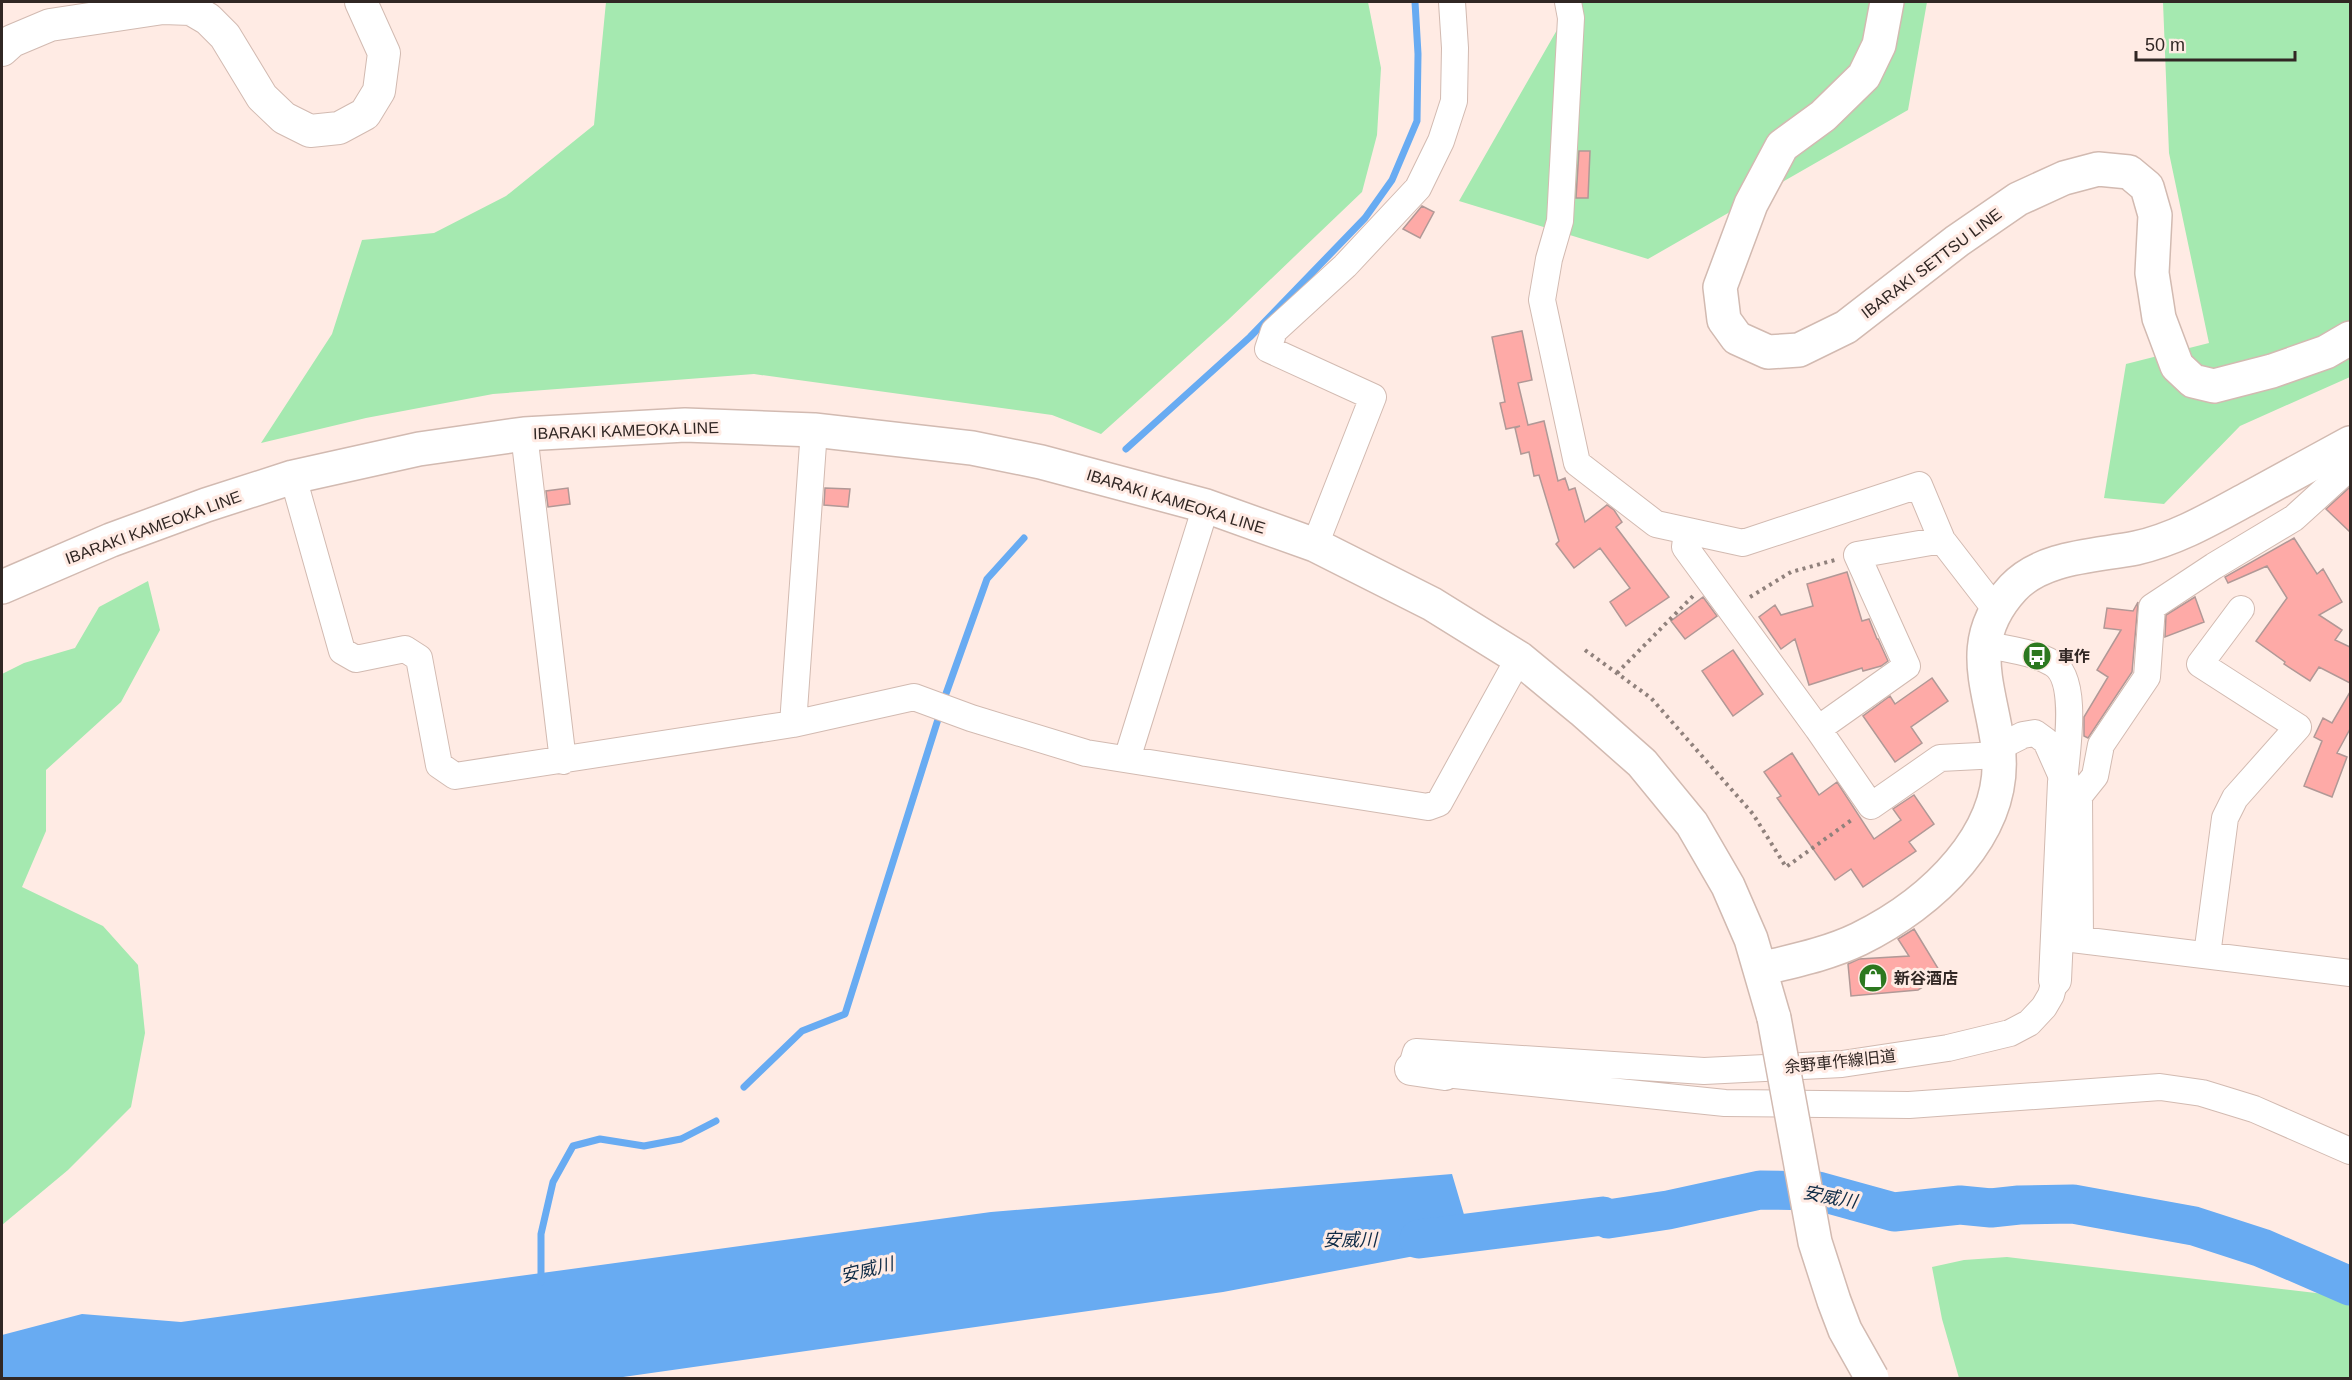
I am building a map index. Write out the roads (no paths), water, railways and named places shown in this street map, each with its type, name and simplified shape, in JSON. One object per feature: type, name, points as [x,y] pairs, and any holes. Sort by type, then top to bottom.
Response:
[{"type":"main road","name":"IBARAKI SETTSU LINE","points":[[1887,2],[1879,45],[1864,76],[1822,116],[1782,146],[1751,204],[1720,287],[1724,320],[1737,338],[1768,352],[1799,351],[1846,327],[1957,241],[2018,199],[2064,177],[2098,169],[2129,172],[2147,187],[2155,215],[2152,273],[2159,318],[2177,366],[2193,381],[2214,386],[2272,371],[2326,352],[2350,338]]},
{"type":"main road","name":"IBARAKI KAMEOKA LINE","points":[[2,587],[111,540],[206,505],[293,477],[419,449],[524,434],[685,425],[813,430],[972,448],[1052,465],[1206,506],[1315,545],[1432,604],[1519,658],[1642,763],[1692,824],[1728,886],[1751,939],[1774,1018],[1818,1252],[1841,1320],[1872,1378]]},
{"type":"main road","points":[[1760,969],[1823,952],[1858,939],[1899,916],[1932,890],[1967,855],[1991,812],[1997,784],[1999,751],[1983,659],[1985,644],[1996,610],[2015,586],[2036,572],[2061,562],[2139,547],[2176,535],[2211,519],[2350,443]]},
{"type":"street","points":[[2,50],[12,41],[50,25],[163,8],[191,9],[208,19],[225,36],[262,97],[284,118],[310,131],[339,128],[365,114],[379,91],[384,53],[361,2]]},
{"type":"street","points":[[1315,545],[1373,397],[1268,349],[1274,331],[1345,266],[1418,188],[1441,141],[1454,101],[1455,48],[1452,2]]},
{"type":"street","points":[[1568,2],[1571,18],[1560,221],[1549,259],[1542,300],[1577,463],[1656,524],[1743,543],[1919,485],[1942,540],[1996,610]]},
{"type":"street","points":[[793,724],[813,430]]},
{"type":"street","points":[[524,434],[563,760]]},
{"type":"street","points":[[2350,467],[2294,518],[2214,566],[2152,607],[2147,677],[2102,745],[2095,776],[2079,796],[2069,938],[2350,973]]},
{"type":"street","points":[[293,477],[342,651],[356,659],[405,649],[419,658],[439,765],[455,776],[793,724],[914,697],[971,718],[1086,753],[1428,807],[1439,803],[1519,658]]},
{"type":"street","points":[[1127,759],[1206,506]]},
{"type":"street","points":[[1687,531],[1685,547],[1818,729],[1871,806],[1940,758],[1999,751],[2023,735],[2035,733],[2046,727],[2068,692]]},
{"type":"street","points":[[1818,729],[1907,666],[1857,555],[1942,540]]},
{"type":"street","points":[[2206,955],[2225,818],[2235,798],[2298,727],[2200,664],[2241,609]]},
{"type":"street","name":"余野車作線旧道","points":[[1412,1069],[1416,1052],[1704,1071],[1842,1064],[1948,1048],[2010,1033],[2029,1023],[2044,1007],[2051,995],[2069,938],[2064,782],[2069,711],[2068,692],[2066,679],[2055,664],[2037,656],[1985,644]]},
{"type":"street","name":"余野車作線旧道","points":[[2035,733],[2046,741],[2064,782]]},
{"type":"street","points":[[1412,1069],[1725,1102],[1909,1104],[2160,1087],[2202,1093],[2254,1109],[2350,1151]]},
{"type":"water","points":[[1452,1174],[1473,1245],[1223,1292],[616,1378],[2,1378],[2,1335],[82,1314],[181,1322],[991,1212]]},
{"type":"waterway","points":[[1126,449],[1250,337],[1365,218],[1392,180],[1417,121],[1418,54],[1415,2]]},
{"type":"waterway","points":[[943,702],[987,579],[1024,538]]},
{"type":"waterway","points":[[744,1087],[802,1031],[845,1014],[940,713]]},
{"type":"waterway","points":[[541,1282],[541,1234],[553,1182],[573,1146],[600,1139],[644,1146],[681,1139],[716,1121]]},
{"type":"waterway","name":"安威川","points":[[1419,1239],[1603,1216],[1608,1219],[1668,1210],[1760,1190],[1818,1191],[1894,1212],[1960,1205],[1991,1208],[2073,1204],[2194,1226],[2262,1248],[2350,1286]]},
{"type":"place","name":"車作","points":[[2037,656]]},
{"type":"place","name":"新谷酒店","points":[[1873,978]]}]
